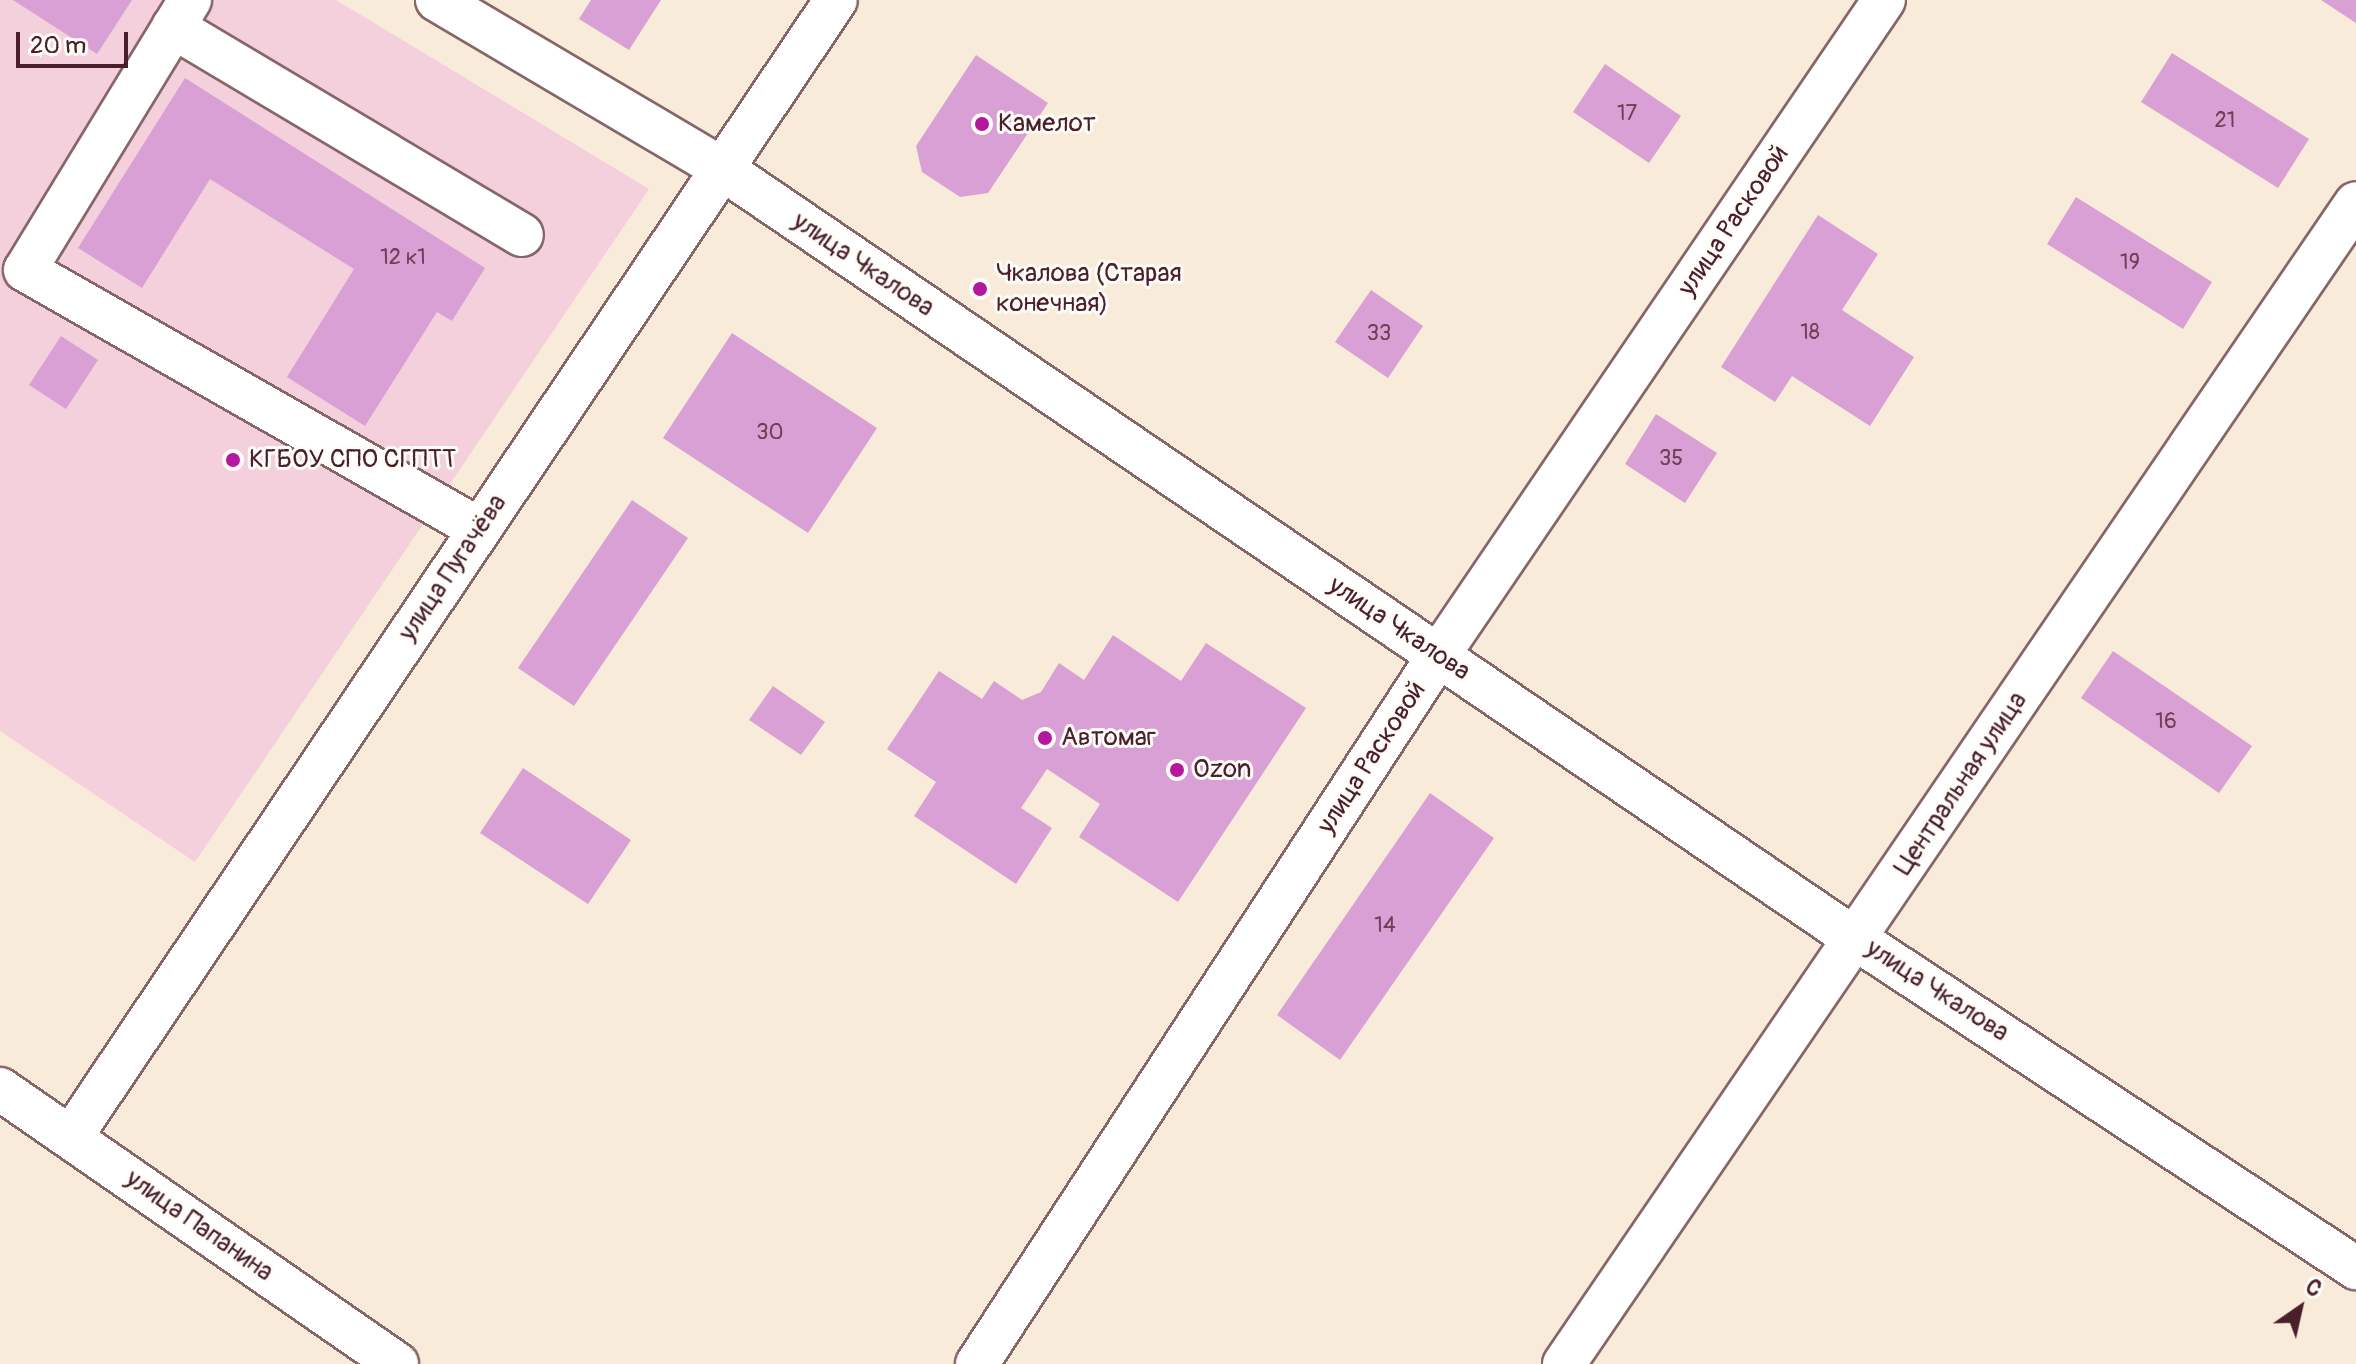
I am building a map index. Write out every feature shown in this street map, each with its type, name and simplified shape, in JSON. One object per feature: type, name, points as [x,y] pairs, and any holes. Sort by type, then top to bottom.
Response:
[{"type":"street","name":"улица Чкалова","points":[[437,0],[721,168],[1857,939],[2356,1268]]},
{"type":"street","name":"улица Пугачёва","points":[[71,1137],[836,0]]},
{"type":"street","name":"улица Расковой","points":[[977,1364],[1438,656],[1884,0]]},
{"type":"street","points":[[479,529],[12,263],[181,14],[522,235]]},
{"type":"street","name":"Центральная улица","points":[[1564,1364],[1857,939],[2356,203]]},
{"type":"street","name":"улица Папанина","points":[[0,1089],[397,1364]]},
{"type":"shaded area","name":"КГБОУ СПО СГПТТ","points":[[0,0],[336,0],[649,189],[195,862],[0,731]]},
{"type":"building","points":[[13,0],[132,0],[97,54]]},
{"type":"building","points":[[591,0],[661,0],[629,50],[579,19]]},
{"type":"building","points":[[2321,0],[2356,0],[2356,23]]},
{"type":"building","points":[[2172,53],[2309,139],[2278,188],[2141,102]]},
{"type":"building","name":"Камелот","points":[[976,55],[1048,103],[988,193],[960,197],[922,172],[916,146]]},
{"type":"building","points":[[1605,64],[1681,116],[1649,163],[1573,112]]},
{"type":"building","points":[[185,78],[485,268],[452,321],[437,312],[365,426],[287,377],[354,269],[210,179],[142,288],[78,248]]},
{"type":"building","points":[[2076,197],[2212,282],[2183,329],[2047,244]]},
{"type":"building","points":[[1818,215],[1878,254],[1842,310],[1914,357],[1870,426],[1792,376],[1775,402],[1721,367]]},
{"type":"building","points":[[1371,290],[1423,326],[1388,378],[1335,342]]},
{"type":"building","points":[[732,333],[877,428],[808,533],[663,438]]},
{"type":"building","points":[[61,336],[98,360],[66,409],[29,385]]},
{"type":"building","points":[[1656,414],[1717,453],[1685,503],[1625,464]]},
{"type":"building","points":[[632,500],[688,538],[574,706],[518,668]]},
{"type":"building","points":[[1113,635],[1181,681],[1206,643],[1306,708],[1178,902],[1079,837],[1100,804],[1047,769],[1021,808],[1052,828],[1016,884],[914,816],[936,782],[887,749],[939,671],[982,699],[994,681],[1022,700],[1041,692],[1059,663],[1084,680]]},
{"type":"building","points":[[2113,651],[2252,746],[2219,793],[2081,698]]},
{"type":"building","points":[[773,686],[825,722],[801,755],[749,720]]},
{"type":"building","points":[[523,768],[631,840],[588,904],[480,833]]},
{"type":"building","points":[[1430,793],[1494,838],[1340,1060],[1277,1015]]},
{"type":"place","name":"Камелот","points":[[982,124]]},
{"type":"place","name":"Чкалова (Старая конечная)","points":[[980,289]]},
{"type":"place","name":"КГБОУ СПО СГПТТ","points":[[233,460]]},
{"type":"place","name":"Автомаг","points":[[1045,738]]},
{"type":"place","name":"Ozon","points":[[1177,770]]}]
